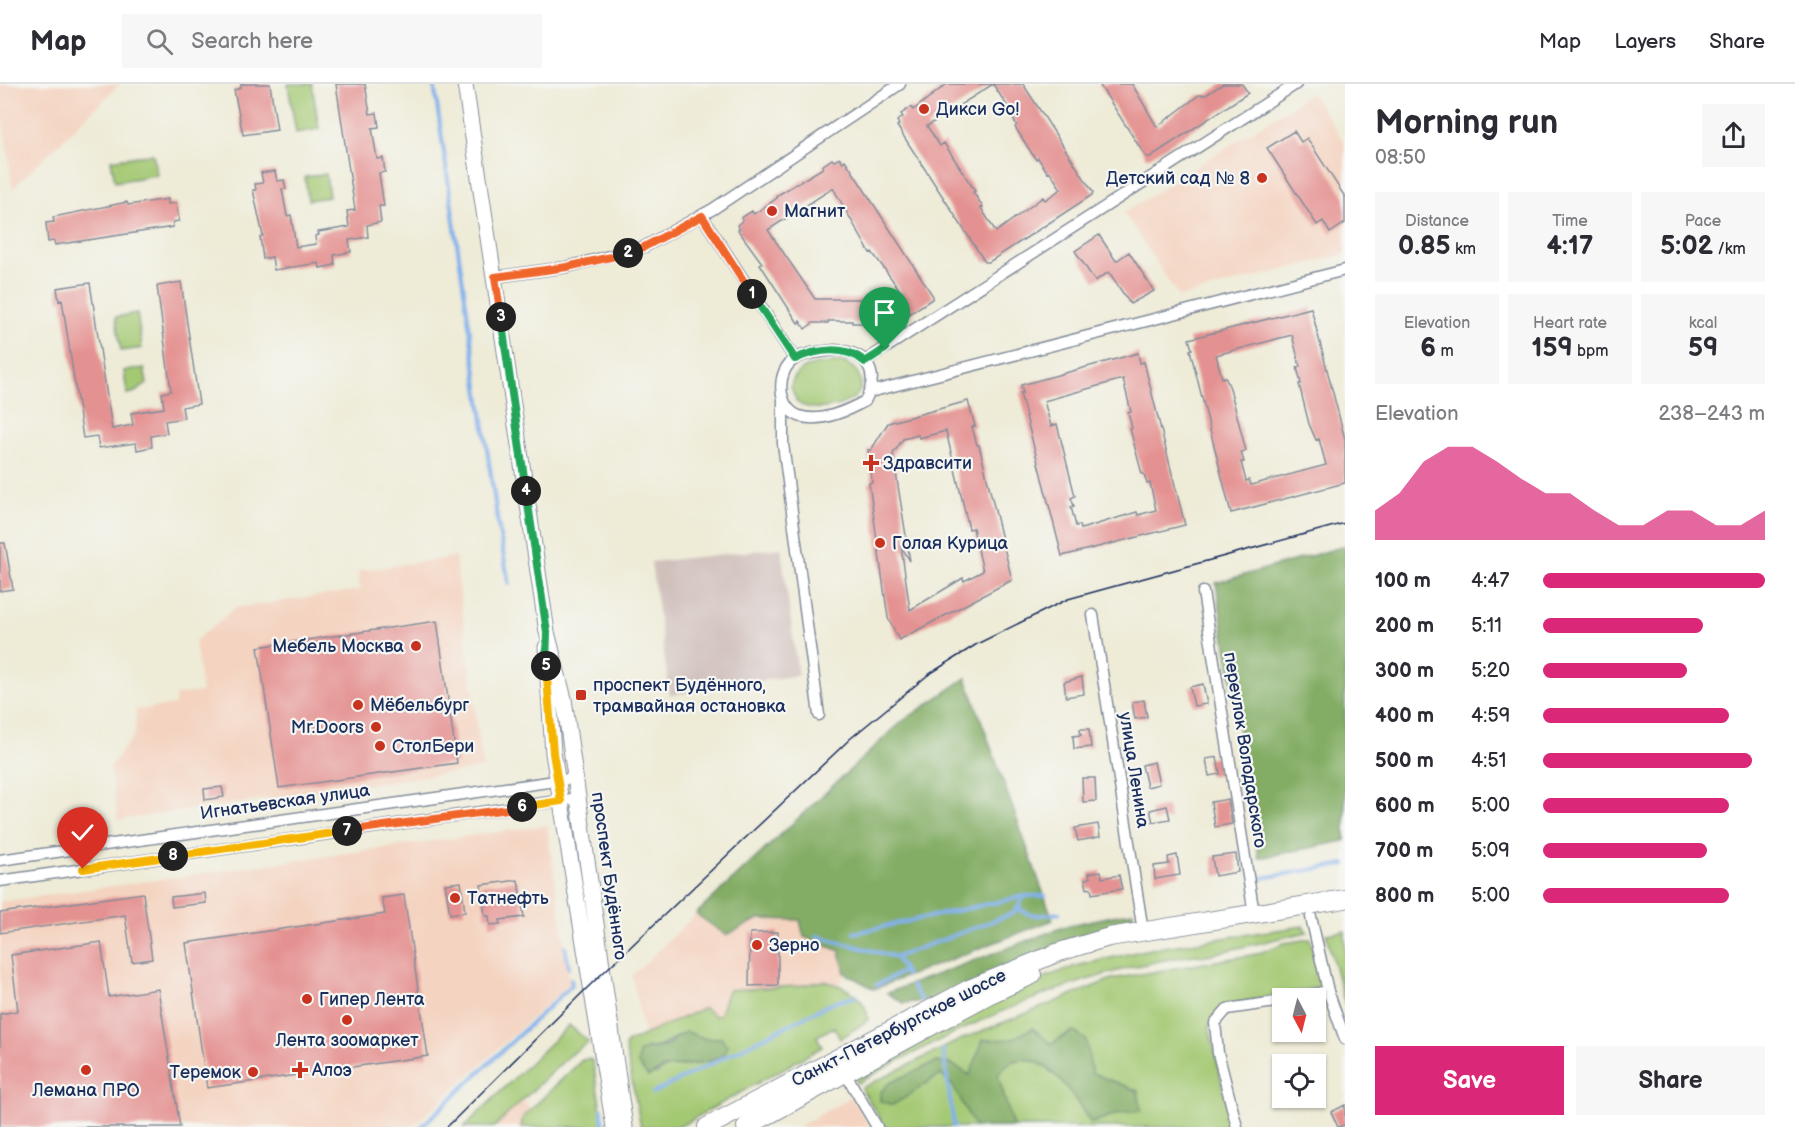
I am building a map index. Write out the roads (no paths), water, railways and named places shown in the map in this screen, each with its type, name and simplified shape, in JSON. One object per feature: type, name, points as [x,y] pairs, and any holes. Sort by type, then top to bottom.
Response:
[{"type":"main road","name":"проспект Будённого","points":[[465,84],[547,632],[564,699],[625,1127]]},
{"type":"main road","name":"проспект Будённого","points":[[547,632],[546,671],[558,781],[614,1127]]},
{"type":"main road","name":"Санкт-Петербургское шоссе","points":[[707,1127],[1000,975],[1085,944],[1143,931],[1345,899]]},
{"type":"main road","name":"Санкт-Петербургское шоссе","points":[[746,1127],[988,995],[1057,966],[1125,947],[1345,912]]},
{"type":"street","points":[[495,277],[567,267],[618,256],[644,247],[702,216],[900,84]]},
{"type":"street","points":[[865,362],[1296,84]]},
{"type":"street","points":[[702,216],[795,359]]},
{"type":"street","points":[[870,392],[1345,270]]},
{"type":"street","points":[[783,400],[796,415],[819,417],[852,408],[865,401],[870,392],[872,377],[865,362],[850,351],[835,350],[795,359],[781,373],[783,444],[819,715]]},
{"type":"street","name":"переулок Володарского","points":[[1203,592],[1254,914]]},
{"type":"street","name":"улица Ленина","points":[[1093,615],[1143,931]]},
{"type":"street","name":"Игнатьевская улица","points":[[0,860],[576,778]]},
{"type":"street","name":"Игнатьевская улица","points":[[0,881],[579,798]]},
{"type":"street","points":[[263,821],[267,842]]},
{"type":"street","points":[[1311,917],[1328,992],[1345,1039]]},
{"type":"street","points":[[1238,1127],[1218,1053],[1215,1023],[1227,1009],[1272,1002]]},
{"type":"street","points":[[845,1073],[878,1127]]},
{"type":"waterway","points":[[434,84],[498,524],[509,584]]},
{"type":"waterway","points":[[1256,879],[1345,864]]},
{"type":"waterway","points":[[854,933],[1025,896],[1045,896]]},
{"type":"waterway","points":[[896,957],[1014,913],[1024,897]]},
{"type":"waterway","points":[[1018,907],[1032,915],[1059,913]]},
{"type":"waterway","points":[[816,936],[896,957],[906,975]]},
{"type":"waterway","points":[[565,946],[569,967]]},
{"type":"waterway","points":[[877,985],[904,971]]},
{"type":"waterway","points":[[421,1127],[572,985],[571,979]]},
{"type":"waterway","points":[[912,986],[921,1000]]},
{"type":"waterway","points":[[653,1093],[834,1002],[855,997]]},
{"type":"waterway","points":[[943,1050],[954,1127]]},
{"type":"waterway","points":[[602,1109],[603,1127]]},
{"type":"tram line","points":[[447,1127],[587,988],[851,738],[928,675],[977,644],[1068,599],[1345,523]]},
{"type":"place","name":"Дикси Go!","points":[[924,109]]},
{"type":"place","name":"Детский сад № 8","points":[[1262,178]]},
{"type":"place","name":"Магнит","points":[[772,211]]},
{"type":"place","name":"Здравсити","points":[[871,463]]},
{"type":"place","name":"Голая Курица","points":[[880,543]]},
{"type":"place","name":"Мебель Москва","points":[[416,646]]},
{"type":"place","name":"проспект Будённого, трамвайная остановка","points":[[581,695]]},
{"type":"place","name":"Мёбельбург","points":[[358,705]]},
{"type":"place","name":"Mr.Doors","points":[[376,727]]},
{"type":"place","name":"СтолБери","points":[[380,746]]},
{"type":"place","name":"Татнефть","points":[[455,898]]},
{"type":"place","name":"Зерно","points":[[757,945]]},
{"type":"place","name":"Гипер Лента","points":[[307,999]]},
{"type":"place","name":"Лента зоомаркет","points":[[347,1020]]},
{"type":"place","name":"Лемана ПРО","points":[[86,1070]]},
{"type":"place","name":"Алоэ","points":[[300,1070]]},
{"type":"place","name":"Теремок","points":[[253,1072]]}]
